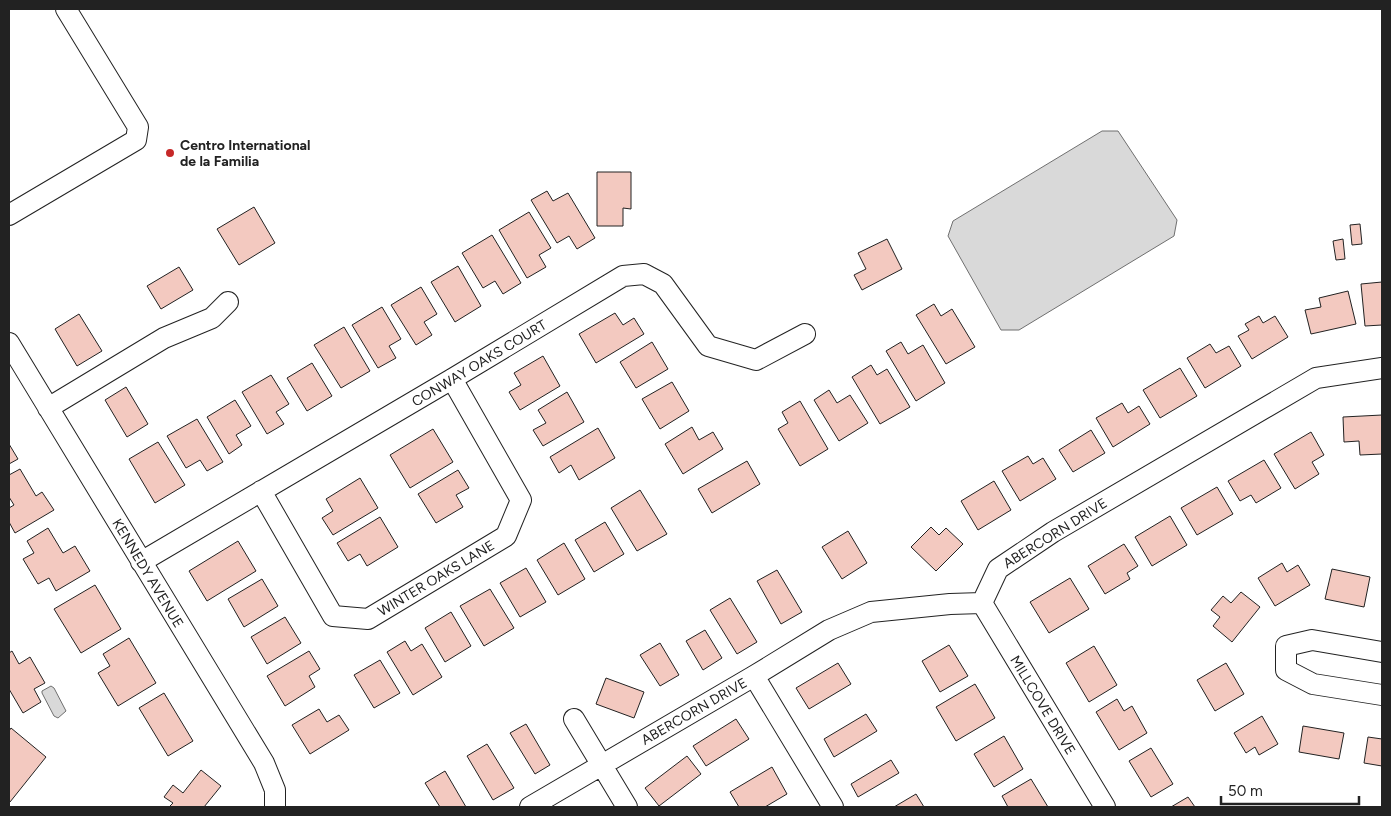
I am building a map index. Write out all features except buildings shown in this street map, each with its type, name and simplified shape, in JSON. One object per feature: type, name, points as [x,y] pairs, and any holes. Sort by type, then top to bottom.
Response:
[{"type":"street","points":[[9,215],[136,140],[138,127],[66,9]]},
{"type":"street","name":"CONWAY OAKS COURT","points":[[141,562],[623,276],[644,274],[663,284],[708,346],[756,360],[805,334]]},
{"type":"street","points":[[48,408],[164,338],[212,318],[228,302]]},
{"type":"street","name":"KENNEDY AVENUE","points":[[11,350],[264,763],[275,790],[275,807]]},
{"type":"street","name":"ABERCORN DRIVE","points":[[530,807],[829,630],[871,612],[950,604],[982,603],[998,569],[1053,532],[1316,378],[1382,368]]},
{"type":"street","name":"WINTER OAKS LANE","points":[[261,491],[333,616],[368,620],[506,536],[521,500],[452,379]]},
{"type":"street","name":"MILLCOVE DRIVE","points":[[982,603],[1105,807]]},
{"type":"street","points":[[1382,652],[1312,640],[1286,646],[1286,670],[1313,684],[1382,695]]},
{"type":"street","points":[[754,676],[833,807]]},
{"type":"street","points":[[574,719],[627,807]]},
{"type":"shaded area","points":[[1102,131],[1118,131],[1177,220],[1174,236],[1019,330],[1001,330],[948,236],[953,221]]},
{"type":"shaded area","points":[[51,686],[54,688],[66,711],[58,718],[54,716],[42,693],[42,691]]},
{"type":"place","name":"Centro International de la Familia","points":[[170,153]]}]
